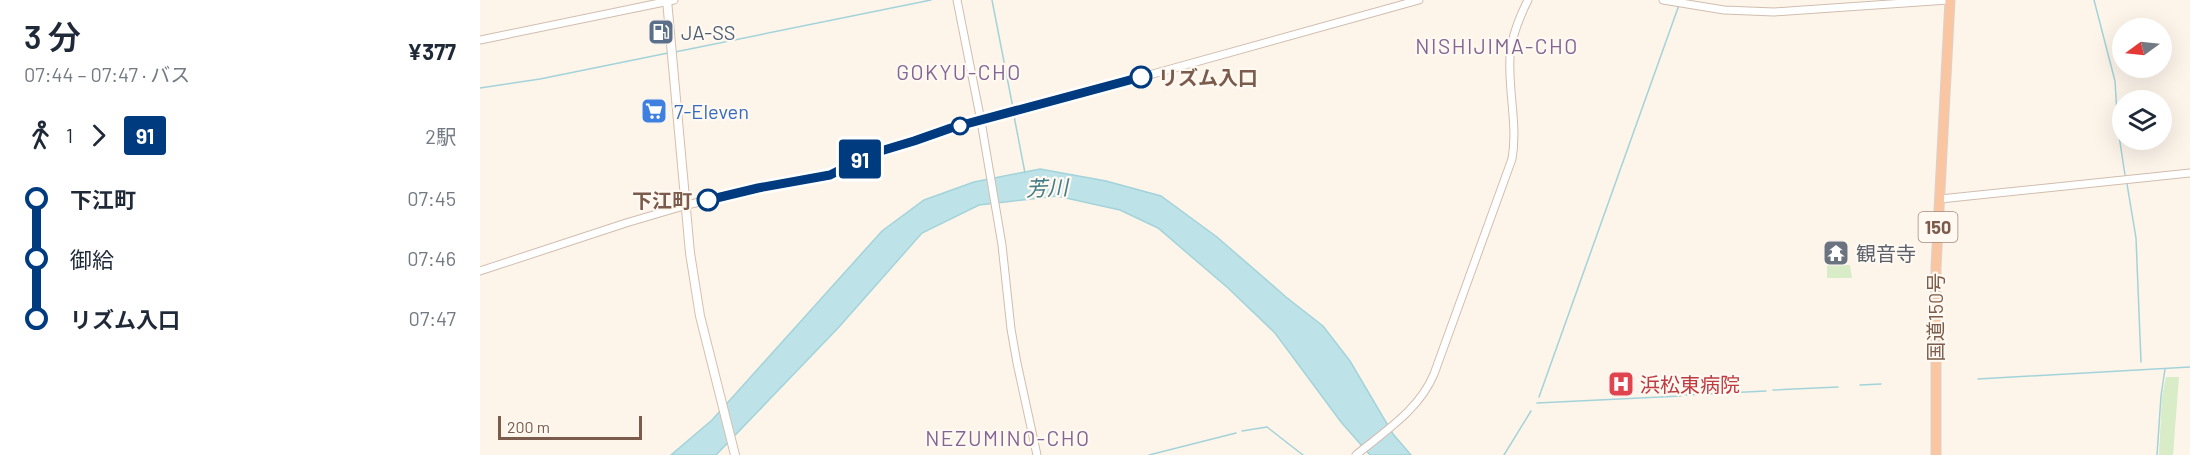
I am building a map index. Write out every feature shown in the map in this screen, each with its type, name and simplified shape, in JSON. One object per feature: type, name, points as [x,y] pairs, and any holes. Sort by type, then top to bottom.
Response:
[{"type":"highway","name":"国道150号","points":[[1936,455],[1936,267],[1949,0]]},
{"type":"main road","points":[[670,0],[690,253],[696,294],[735,454]]},
{"type":"street","points":[[480,40],[670,0]]},
{"type":"street","points":[[957,0],[1002,245],[1011,329],[1037,455]]},
{"type":"street","points":[[480,271],[687,205],[758,188],[830,175],[874,153],[951,128],[1419,0]]},
{"type":"street","points":[[1356,455],[1418,403],[1428,388],[1512,159],[1515,131],[1510,56],[1517,25],[1528,0]]},
{"type":"street","points":[[1663,0],[1724,10],[1774,12],[1949,0]]},
{"type":"street","points":[[1940,199],[2190,173]]},
{"type":"green space","points":[[1827,265],[1850,265],[1852,278],[1827,278]]},
{"type":"green space","points":[[2166,377],[2179,377],[2173,455],[2159,455],[2162,397]]},
{"type":"water","name":"芳川","points":[[1040,169],[1106,181],[1161,196],[1217,237],[1323,326],[1350,361],[1393,434],[1411,455],[1370,455],[1341,422],[1275,333],[1228,288],[1158,228],[1120,210],[1057,196],[979,205],[922,233],[839,327],[716,455],[671,455],[712,420],[882,231],[924,200],[974,182]]},
{"type":"waterway","points":[[675,52],[931,0]]},
{"type":"waterway","points":[[992,0],[1013,108]]},
{"type":"waterway","points":[[2094,0],[2115,81],[2118,129],[2125,175]]},
{"type":"waterway","points":[[1539,397],[1679,5]]},
{"type":"waterway","points":[[480,88],[540,79],[668,53]]},
{"type":"waterway","name":"芳川","points":[[1014,116],[1025,173]]},
{"type":"waterway","points":[[2127,184],[2136,238],[2141,362]]},
{"type":"waterway","points":[[1978,379],[2190,367]]},
{"type":"waterway","points":[[2157,455],[2165,369]]},
{"type":"waterway","points":[[1860,385],[1881,384]]},
{"type":"waterway","points":[[1773,390],[1838,387]]},
{"type":"waterway","points":[[1686,395],[1766,391]]},
{"type":"waterway","points":[[1537,403],[1681,396]]},
{"type":"waterway","points":[[1504,455],[1531,411]]},
{"type":"waterway","points":[[1242,431],[1267,427],[1303,455]]},
{"type":"waterway","points":[[1149,455],[1236,433]]},
{"type":"bus line","name":"91","points":[[708,200],[830,175],[865,156],[951,128],[1141,77]]},
{"type":"place","name":"JA-SS","points":[[661,32]]},
{"type":"place","name":"リズム入口","points":[[1141,77]]},
{"type":"place","name":"7-Eleven","points":[[654,111]]},
{"type":"place","name":"下江町","points":[[708,200]]},
{"type":"place","name":"観音寺","points":[[1836,253]]},
{"type":"place","name":"浜松東病院","points":[[1621,384]]},
{"type":"district","name":"NISHIJIMA-CHO","points":[[1497,45]]},
{"type":"district","name":"GOKYU-CHO","points":[[959,71]]},
{"type":"district","name":"NEZUMINO-CHO","points":[[1008,437]]}]
